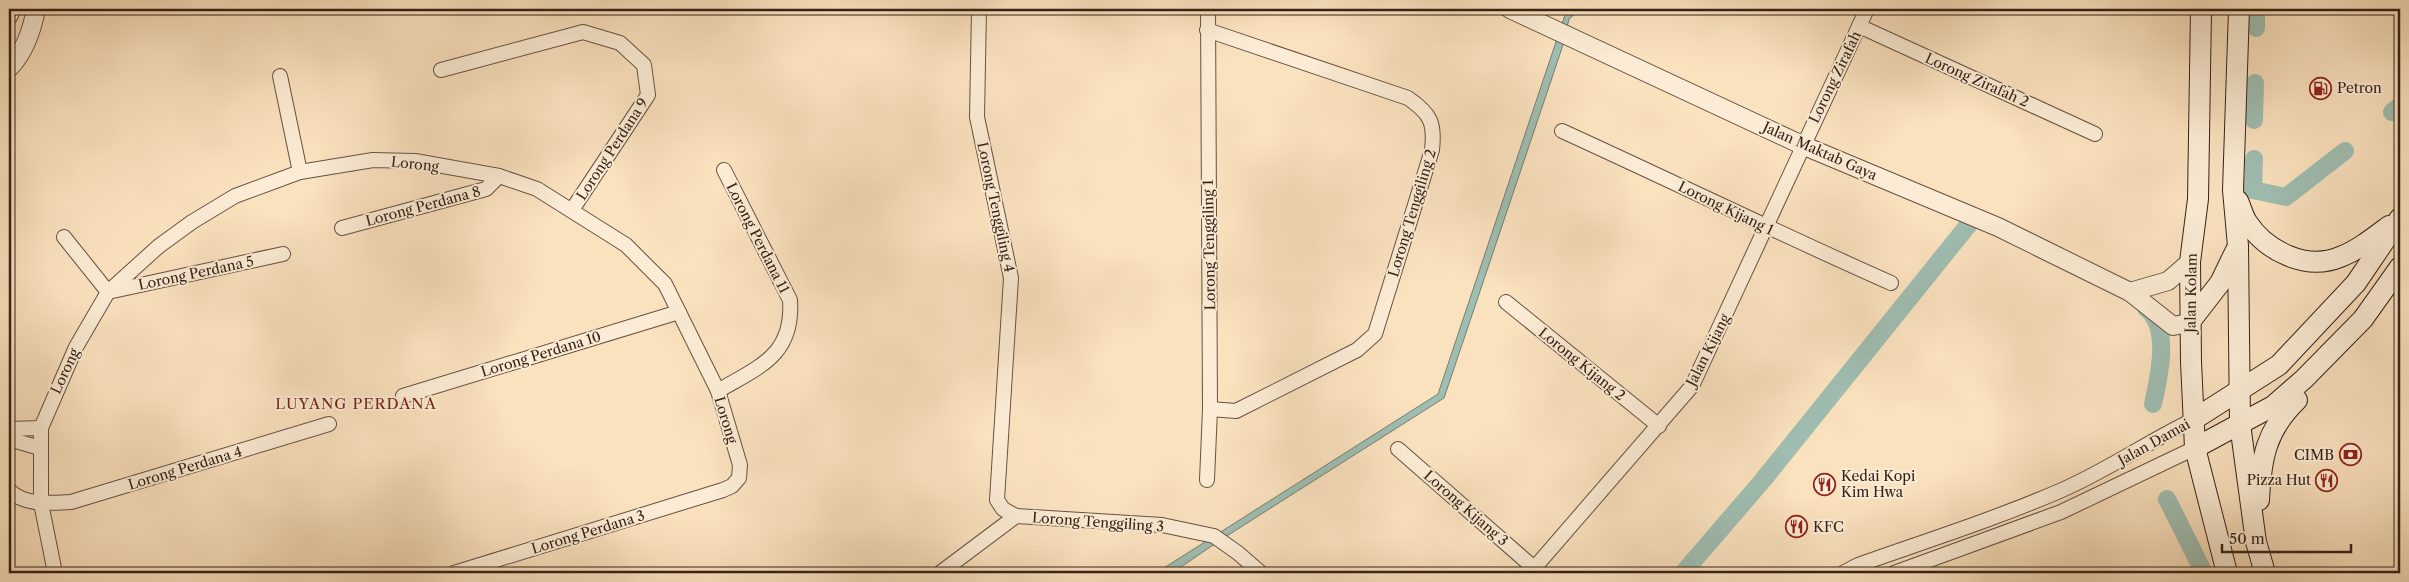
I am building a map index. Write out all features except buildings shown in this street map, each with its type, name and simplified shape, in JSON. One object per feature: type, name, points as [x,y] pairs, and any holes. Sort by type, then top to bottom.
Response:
[{"type":"main road","name":"Jalan Kolam","points":[[2202,9],[2198,199],[2190,262],[2190,322],[2194,420],[2196,448],[2227,573]]},
{"type":"main road","points":[[2240,9],[2233,190],[2238,246],[2238,392],[2240,424],[2256,542],[2265,573]]},
{"type":"main road","points":[[2233,190],[2247,222],[2276,251],[2298,260],[2318,261],[2339,258],[2364,245],[2400,218]]},
{"type":"main road","name":"Jalan Damai","points":[[2194,420],[2279,365],[2356,283],[2400,218]]},
{"type":"main road","points":[[2190,322],[2220,284],[2238,246]]},
{"type":"main road","name":"Jalan Damai","points":[[2196,448],[2273,406],[2342,342],[2363,319],[2400,267]]},
{"type":"main road","points":[[2256,542],[2261,463],[2271,431],[2281,415],[2336,360],[2363,319]]},
{"type":"street","points":[[9,15],[11,9]]},
{"type":"street","points":[[9,68],[25,46],[32,30],[36,9]]},
{"type":"street","name":"Lorong Tenggiling 4","points":[[979,9],[977,116],[1011,278],[997,500],[1004,509],[1016,516]]},
{"type":"street","name":"Lorong Tenggiling 1","points":[[1207,480],[1210,409],[1208,9]]},
{"type":"street","name":"Jalan Maktab Gaya","points":[[1510,9],[1802,144],[1998,227],[2130,292],[2173,326],[2190,322]]},
{"type":"street","name":"Lorong Zirafah","points":[[1802,144],[1867,9]]},
{"type":"street","name":"Lorong Zirafah 2","points":[[1859,26],[2095,134]]},
{"type":"street","name":"Lorong Tenggiling 2","points":[[1207,30],[1408,98],[1421,107],[1431,120],[1434,133],[1432,150],[1375,334],[1358,350],[1236,411],[1210,409]]},
{"type":"street","name":"Lorong Perdana 9","points":[[440,70],[584,32],[620,43],[644,65],[648,95],[572,210]]},
{"type":"street","points":[[280,76],[300,172]]},
{"type":"street","name":"Lorong Kijang 1","points":[[1562,131],[1666,178],[1767,228],[1891,283]]},
{"type":"street","name":"Jalan Kijang","points":[[1532,571],[1692,386],[1767,228],[1802,144]]},
{"type":"street","name":"Lorong","points":[[55,573],[41,503],[41,428],[76,347],[108,292],[159,246],[192,222],[235,196],[300,172],[373,160],[415,162],[499,176],[537,190],[626,245],[665,284],[718,391],[740,465],[739,478],[732,486],[723,490]]},
{"type":"street","name":"Lorong Perdana 11","points":[[718,391],[773,358],[787,334],[791,317],[790,300],[724,170]]},
{"type":"street","name":"Lorong Perdana 8","points":[[342,228],[486,189],[499,176]]},
{"type":"street","points":[[64,237],[108,292]]},
{"type":"street","name":"Lorong Perdana 5","points":[[108,292],[283,254]]},
{"type":"street","points":[[2130,292],[2168,281],[2190,262]]},
{"type":"street","name":"Lorong Kijang 2","points":[[1506,302],[1658,426]]},
{"type":"street","name":"Lorong Perdana 10","points":[[403,396],[679,312]]},
{"type":"street","name":"Jalan Damai","points":[[1844,573],[1858,565],[2061,490],[2095,474],[2165,434],[2194,420]]},
{"type":"street","name":"Lorong Perdana 4","points":[[9,490],[14,496],[41,503],[71,502],[328,424]]},
{"type":"street","points":[[9,429],[41,428]]},
{"type":"street","points":[[9,439],[40,448]]},
{"type":"street","name":"Jalan Damai","points":[[1894,573],[2054,515],[2196,448]]},
{"type":"street","name":"Lorong Kijang 3","points":[[1398,449],[1532,571]]},
{"type":"street","name":"Lorong Perdana 3","points":[[454,573],[723,490]]},
{"type":"street","name":"Lorong Tenggiling 3","points":[[940,573],[1016,516],[1162,525],[1214,536],[1261,573]]},
{"type":"shaded area","points":[[1567,9],[1575,9],[1576,13],[1569,19],[1562,48],[1444,398],[1222,539],[1172,573],[1156,573],[1438,394]]},
{"type":"waterway","points":[[2256,9],[2256,28]]},
{"type":"waterway","points":[[2254,120],[2255,83]]},
{"type":"waterway","points":[[2392,112],[2400,106]]},
{"type":"waterway","points":[[2254,159],[2253,190],[2286,197],[2345,151]]},
{"type":"waterway","points":[[1683,573],[1763,480],[1969,224]]},
{"type":"waterway","points":[[2146,308],[2154,316],[2161,340],[2160,367],[2153,404]]},
{"type":"waterway","points":[[2167,499],[2204,573]]},
{"type":"place","name":"Petron","points":[[2321,88]]},
{"type":"place","name":"CIMB","points":[[2350,455]]},
{"type":"place","name":"Pizza Hut","points":[[2327,480]]},
{"type":"place","name":"Kedai Kopi Kim Hwa","points":[[1825,484]]},
{"type":"place","name":"KFC","points":[[1797,527]]},
{"type":"district","name":"LUYANG PERDANA","points":[[356,403]]}]
